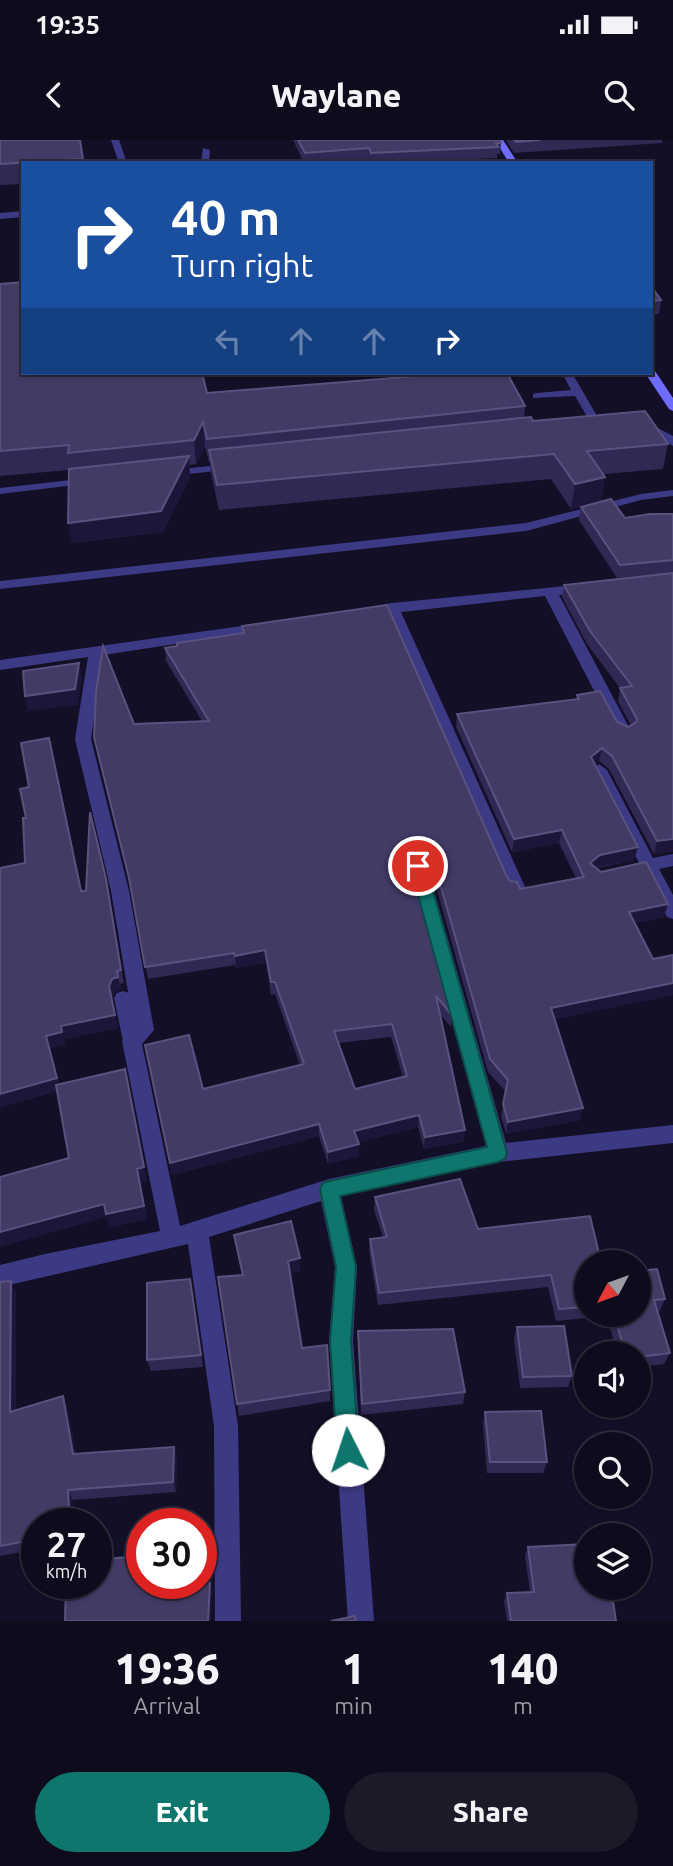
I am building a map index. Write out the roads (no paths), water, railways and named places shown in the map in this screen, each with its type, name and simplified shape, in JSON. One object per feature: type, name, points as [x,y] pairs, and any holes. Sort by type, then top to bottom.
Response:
[{"type":"street","points":[[499,140],[513,161]]},
{"type":"street","points":[[652,375],[673,407]]},
{"type":"street","points":[[351,613],[605,586]]},
{"type":"street","points":[[550,592],[624,733]]},
{"type":"street","points":[[392,607],[516,887]]},
{"type":"street","points":[[0,665],[284,624]]},
{"type":"street","points":[[96,653],[83,739],[120,891],[144,1030],[132,1041],[172,1239]]},
{"type":"street","points":[[599,770],[644,866],[673,912]]},
{"type":"street","points":[[644,866],[673,860]]},
{"type":"street","points":[[418,866],[498,1153]]},
{"type":"street","points":[[0,1276],[45,1264],[197,1233],[329,1189],[498,1153],[673,1134]]},
{"type":"street","points":[[329,1189],[346,1267],[341,1341],[361,1621]]},
{"type":"street","points":[[197,1233],[226,1426],[228,1621]]},
{"type":"lane","points":[[115,140],[122,161]]},
{"type":"lane","points":[[205,161],[206,150]]},
{"type":"lane","points":[[0,216],[21,214]]},
{"type":"lane","points":[[568,375],[606,428],[586,430]]},
{"type":"lane","points":[[537,396],[579,392]]},
{"type":"lane","points":[[625,428],[650,428],[668,436],[673,443]]},
{"type":"lane","points":[[163,474],[245,465]]},
{"type":"lane","points":[[0,491],[95,481]]},
{"type":"lane","points":[[0,585],[526,527],[641,497],[673,494]]},
{"type":"lane","points":[[123,998],[132,1041]]}]
